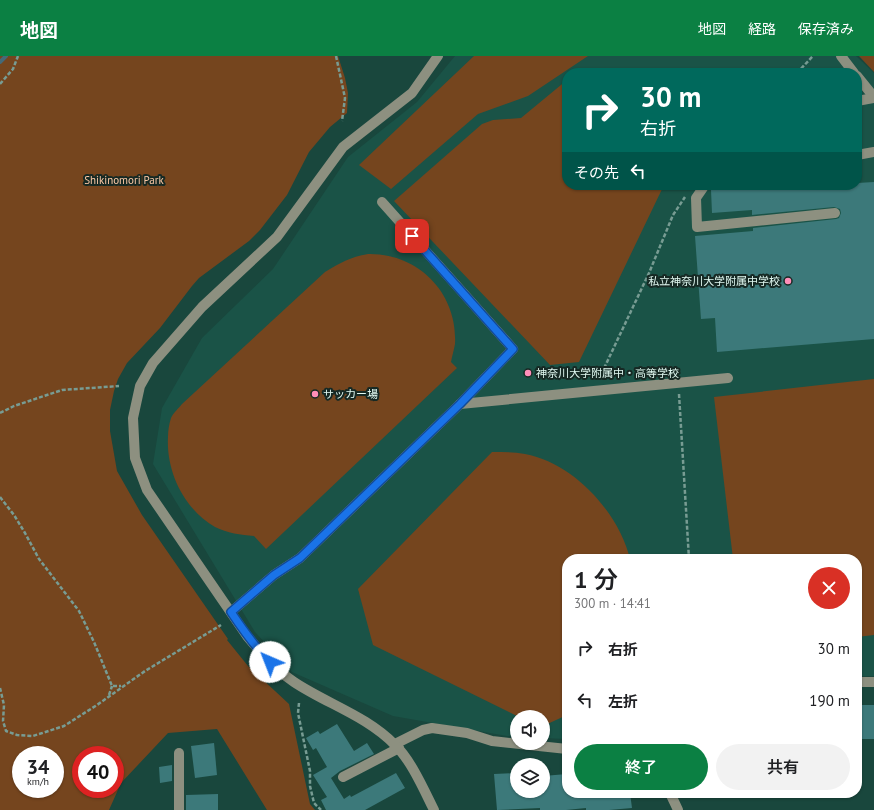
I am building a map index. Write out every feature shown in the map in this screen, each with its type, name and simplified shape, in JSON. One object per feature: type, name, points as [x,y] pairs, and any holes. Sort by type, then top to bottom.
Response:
[{"type":"street","points":[[434,810],[397,746],[377,729],[357,716],[294,682],[262,654],[247,636],[147,490],[135,458],[133,418],[140,386],[153,363],[202,307],[278,237],[343,147],[412,93],[438,56]]},
{"type":"street","points":[[841,56],[850,68]]},
{"type":"street","points":[[862,82],[874,98]]},
{"type":"street","points":[[862,99],[874,98]]},
{"type":"street","points":[[862,154],[874,152]]},
{"type":"street","points":[[702,190],[696,198],[697,227],[835,213]]},
{"type":"street","points":[[231,612],[274,575],[300,558],[460,404],[513,349],[382,202]]},
{"type":"street","points":[[460,404],[728,378]]},
{"type":"street","points":[[862,682],[874,682]]},
{"type":"street","points":[[343,776],[423,730],[432,728],[467,733],[492,740],[562,748]]},
{"type":"street","points":[[179,753],[179,810]]},
{"type":"street","points":[[672,798],[678,810]]},
{"type":"path","points":[[0,84],[13,69],[18,56]]},
{"type":"path","points":[[336,56],[345,98],[342,121]]},
{"type":"path","points":[[801,68],[813,56]]},
{"type":"path","points":[[594,391],[649,273],[673,215],[688,192]]},
{"type":"path","points":[[679,382],[689,554]]},
{"type":"path","points":[[0,413],[14,406],[62,390],[119,386]]},
{"type":"path","points":[[0,498],[11,510],[25,532],[39,559],[79,612],[94,642],[112,686],[109,695]]},
{"type":"path","points":[[0,688],[4,705],[3,721],[6,730],[17,735],[33,736],[64,726],[145,671],[221,625]]},
{"type":"path","points":[[112,686],[122,686]]},
{"type":"path","points":[[299,703],[298,713],[309,765],[310,786],[314,803],[321,810]]},
{"type":"shaded area","name":"神奈川大学附属中・高等学校","points":[[455,56],[856,56],[874,73],[874,676],[862,676],[862,554],[562,554],[562,739],[550,738],[550,710],[510,710],[510,736],[507,736],[393,716],[292,672],[255,632],[153,464],[162,408],[202,338],[273,269],[348,157],[417,102]]},
{"type":"green space","name":"Shikinomori Park","points":[[0,56],[338,56],[348,93],[347,113],[330,127],[309,152],[287,195],[260,230],[249,241],[199,278],[160,328],[127,363],[118,379],[110,410],[110,431],[117,471],[142,515],[228,639],[227,640],[248,666],[289,704],[310,804],[315,810],[267,810],[217,729],[168,733],[124,780],[124,746],[72,746],[72,798],[114,798],[109,810],[0,810]]},
{"type":"green space","points":[[474,56],[588,56],[570,68],[562,68],[562,73],[528,96],[478,114],[391,189],[359,165]]},
{"type":"green space","points":[[859,56],[874,56],[874,72]]},
{"type":"green space","points":[[562,84],[562,190],[662,190],[579,362],[550,365],[394,201],[482,124],[493,120],[521,118]]},
{"type":"green space","points":[[368,254],[386,255],[403,260],[418,269],[431,280],[442,293],[450,308],[454,325],[455,344],[451,362],[457,368],[266,549],[254,536],[224,531],[215,527],[194,510],[186,500],[174,476],[168,450],[168,430],[172,416],[182,404],[325,272],[345,261]]},
{"type":"green space","points":[[874,379],[874,635],[862,636],[862,554],[732,554],[714,397]]},
{"type":"green space","points":[[492,452],[521,453],[543,459],[561,468],[577,479],[592,493],[616,524],[628,554],[562,554],[562,717],[550,723],[550,710],[510,710],[510,713],[373,645],[358,589]]},
{"type":"building","points":[[874,182],[874,339],[717,352],[715,318],[701,319],[695,236],[753,231],[753,228],[836,219],[839,218],[841,213],[840,209],[834,207],[752,215],[752,210],[712,213],[711,190],[862,190],[862,183]]},
{"type":"building","points":[[862,705],[874,705],[874,739],[862,739]]},
{"type":"building","points":[[337,724],[354,751],[367,743],[374,754],[340,771],[331,778],[344,799],[350,795],[351,797],[396,773],[405,788],[365,810],[326,810],[321,800],[327,797],[313,775],[327,767],[316,748],[313,750],[306,738],[318,731],[320,734]]},
{"type":"building","points":[[214,743],[217,775],[195,778],[191,746]]},
{"type":"building","points":[[172,765],[172,781],[160,783],[159,767]]},
{"type":"building","points":[[510,773],[510,798],[550,798],[550,775],[562,774],[562,798],[631,798],[632,808],[609,810],[586,810],[586,808],[540,810],[540,808],[497,810],[494,774]]},
{"type":"building","points":[[218,794],[218,810],[186,810],[186,795]]},
{"type":"waterway","points":[[0,62],[6,56]]},
{"type":"place","name":"私立神奈川大学附属中学校","points":[[788,281]]},
{"type":"place","name":"神奈川大学附属中・高等学校","points":[[528,373]]},
{"type":"place","name":"サッカー場","points":[[315,394]]},
{"type":"route","points":[[270,662],[247,636],[231,612],[274,575],[300,558],[460,404],[513,349],[412,236]]}]
